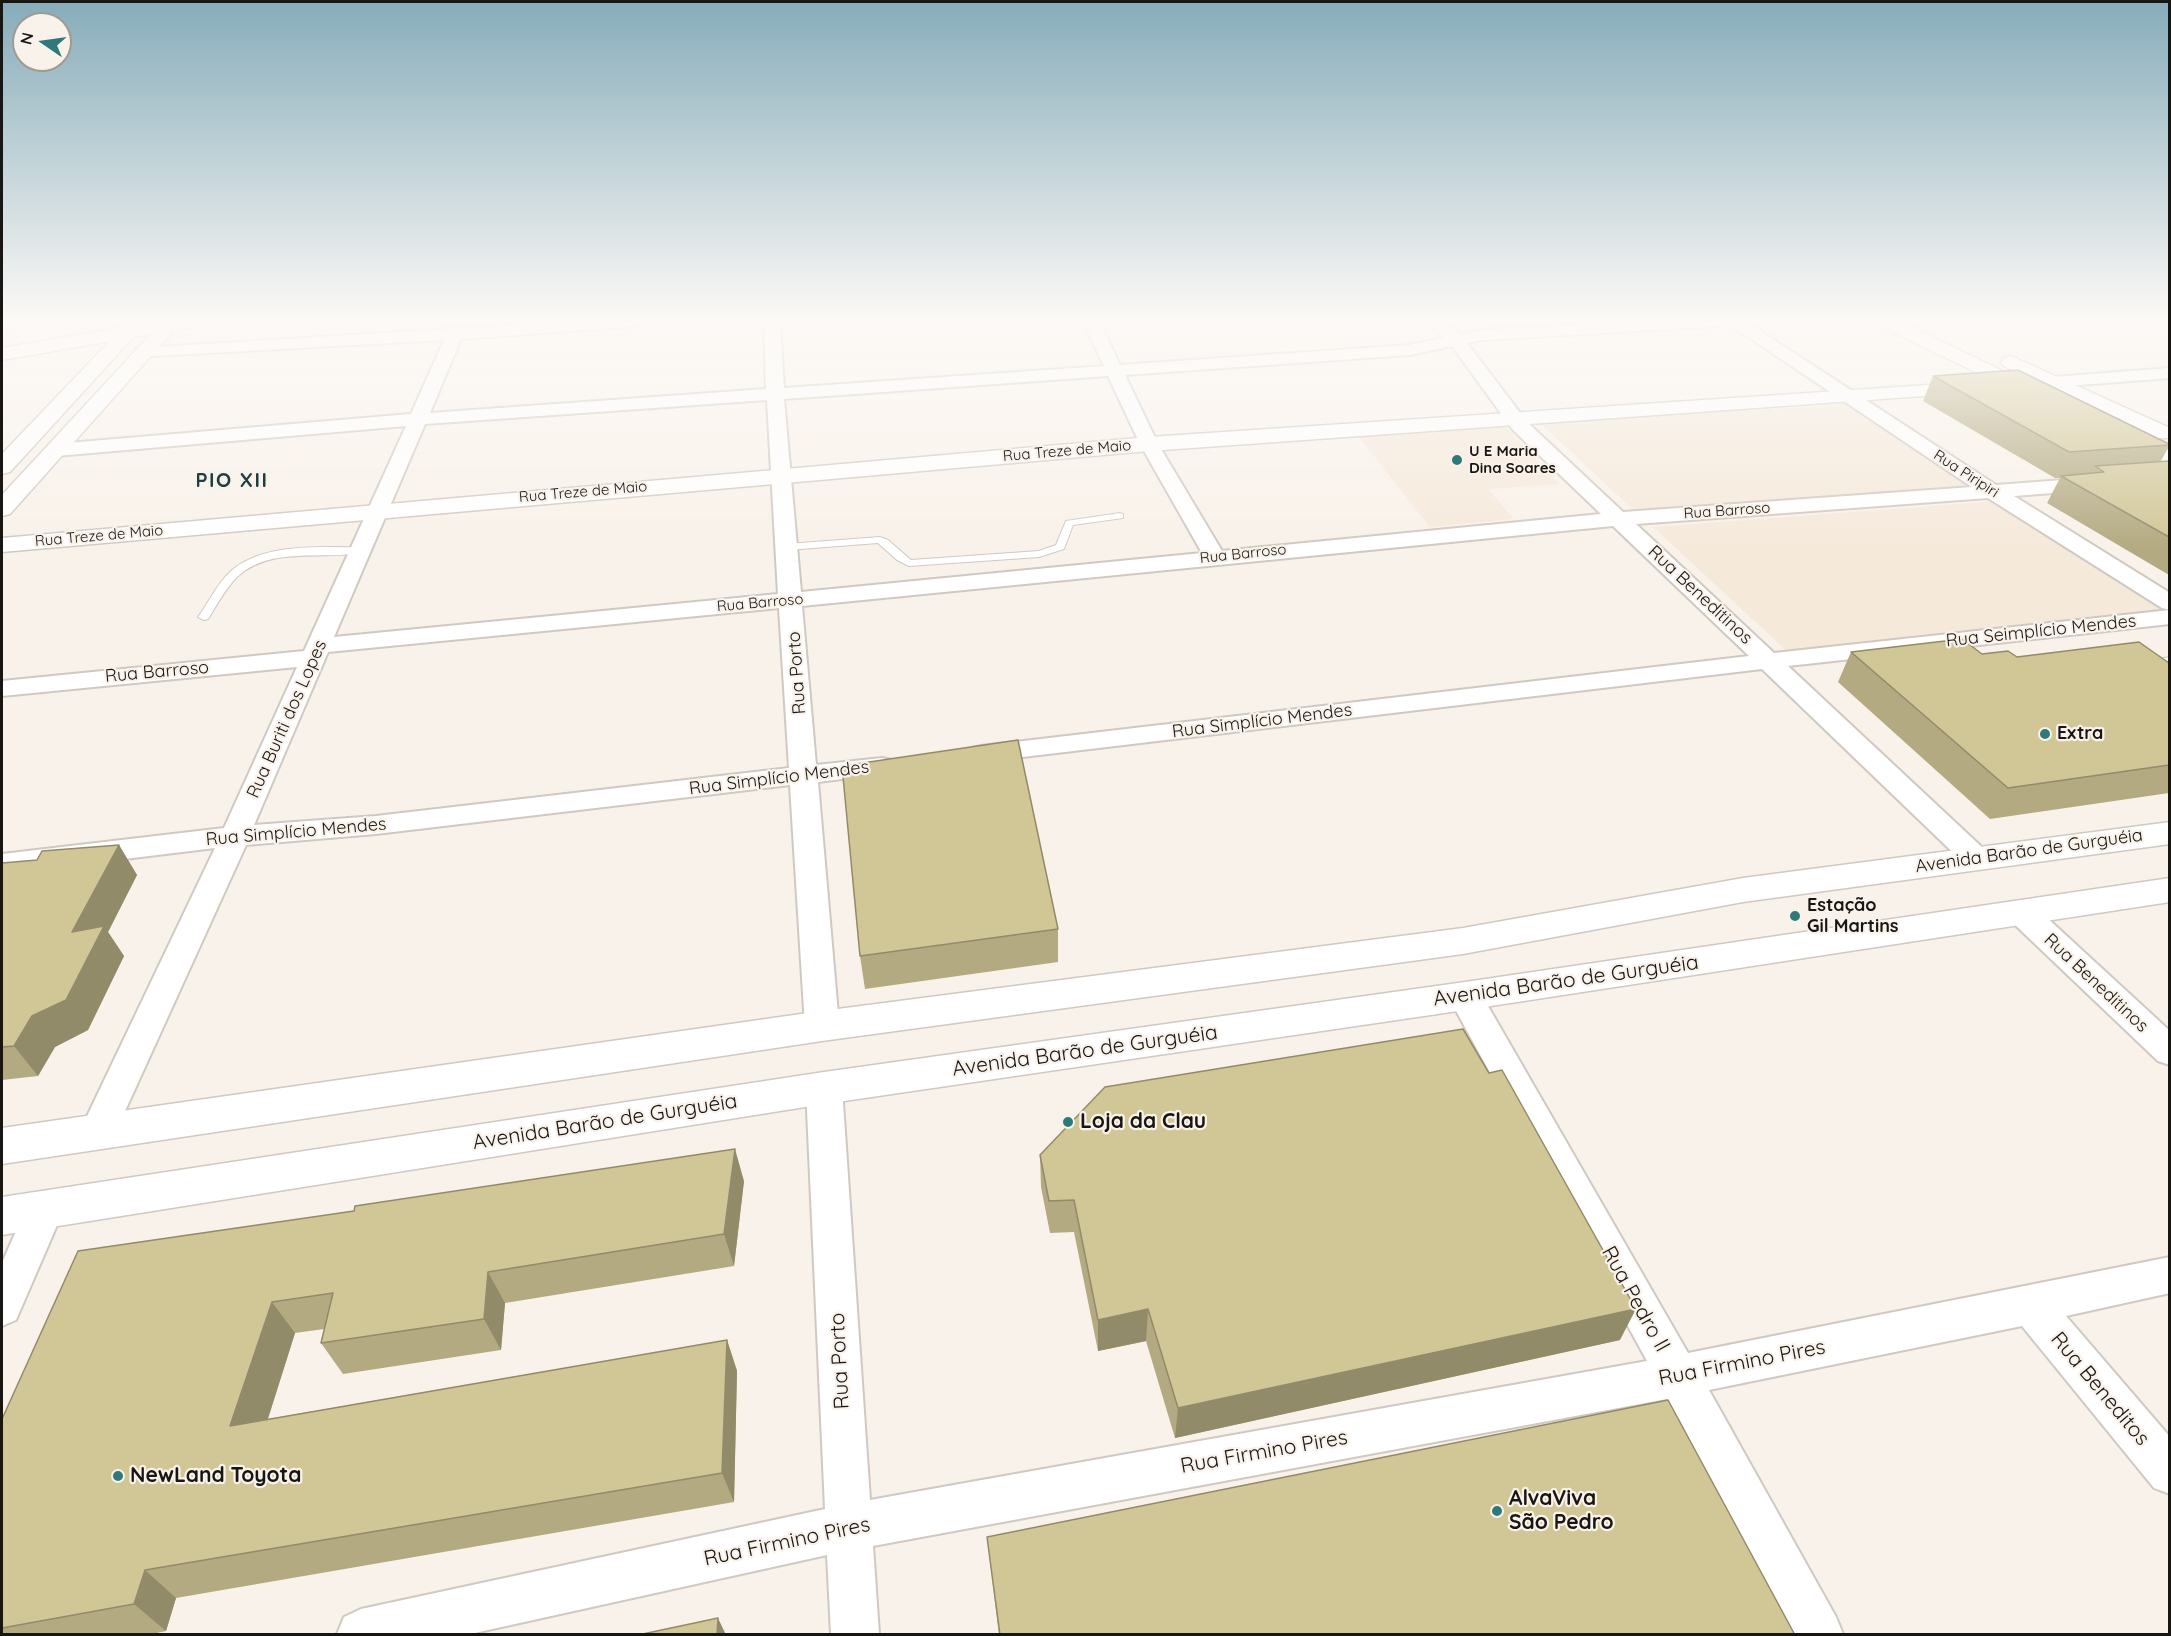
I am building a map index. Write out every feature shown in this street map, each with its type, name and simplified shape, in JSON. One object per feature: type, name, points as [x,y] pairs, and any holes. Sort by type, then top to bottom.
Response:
[{"type":"main road","points":[[6,458],[61,397]]},
{"type":"main road","points":[[2,509],[103,397]]},
{"type":"main road","name":"Rua Treze de Maio","points":[[2,545],[378,510],[1149,444],[1826,397]]},
{"type":"main road","points":[[2042,397],[2169,460]]},
{"type":"main road","points":[[2087,397],[2169,436]]},
{"type":"main road","name":"Avenida Barão de Gurguéia","points":[[2,1146],[822,1026],[1463,940],[1743,890],[2169,833]]},
{"type":"main road","name":"Avenida Barão de Gurguéia","points":[[2,1216],[824,1088],[1465,996],[2169,890]]},
{"type":"street","name":"Rua Buriti dos Lopes","points":[[97,1132],[235,836],[419,419],[426,397]]},
{"type":"street","points":[[56,450],[419,419],[727,397]]},
{"type":"street","name":"Rua Porto","points":[[775,397],[822,1026]]},
{"type":"street","points":[[1126,397],[1149,444],[1215,557]]},
{"type":"street","name":"Rua Beneditinos","points":[[1497,397],[1512,418],[1976,858]]},
{"type":"street","name":"Rua Piripiri","points":[[1848,397],[2169,603]]},
{"type":"street","name":"Rua Barroso","points":[[2,688],[315,652],[1215,557],[1619,519],[2169,478]]},
{"type":"street","name":"Rua Seimplício Mendes","points":[[1770,661],[2169,617]]},
{"type":"street","name":"Rua Simplício Mendes","points":[[957,757],[1770,661]]},
{"type":"street","name":"Rua Simplício Mendes","points":[[2,864],[235,836],[387,824],[910,763]]},
{"type":"street","name":"Rua Beneditinos","points":[[2022,913],[2169,1052]]},
{"type":"street","name":"Rua Pedro ll","points":[[1465,996],[1678,1376],[1819,1635]]},
{"type":"street","name":"Rua Porto","points":[[824,1088],[855,1635]]},
{"type":"street","points":[[2,1307],[45,1209]]},
{"type":"street","name":"Rua Firmino Pires","points":[[361,1635],[849,1527],[1678,1376],[2169,1275]]},
{"type":"street","name":"Rua Beneditos","points":[[2031,1305],[2169,1472]]},
{"type":"lane","points":[[787,547],[880,540],[888,544],[896,557],[909,563],[1039,554],[1057,551],[1064,542],[1066,529],[1071,523],[1120,516]]},
{"type":"lane","points":[[204,616],[234,573],[252,561],[275,556],[360,550]]},
{"type":"lane","points":[[2169,660],[2151,663],[2151,667],[2169,681]]},
{"type":"shaded area","points":[[1847,404],[1977,488],[1637,513],[1540,423]]},
{"type":"shaded area","name":"U E Maria Dina Soares","points":[[1506,427],[1560,484],[1488,489],[1514,519],[1430,527],[1358,436]]},
{"type":"shaded area","points":[[1996,501],[2168,612],[1787,651],[1653,527]]},
{"type":"building","points":[[1971,397],[2074,397],[2169,444],[2069,452]]},
{"type":"building","points":[[2169,461],[2169,537],[2061,476],[2104,472],[2095,466]]},
{"type":"building","points":[[1962,639],[1982,654],[2008,651],[2017,657],[2139,642],[2169,663],[2169,765],[2008,788],[1851,652]]},
{"type":"building","points":[[1018,740],[1058,929],[860,956],[842,766]]},
{"type":"building","points":[[119,845],[72,932],[104,926],[66,1000],[32,1016],[14,1046],[2,1047],[2,863],[37,860],[42,851]]},
{"type":"building","points":[[1463,1029],[1489,1073],[1502,1070],[1636,1309],[1178,1408],[1148,1309],[1098,1320],[1074,1200],[1049,1201],[1040,1155],[1105,1087]]},
{"type":"building","points":[[735,1149],[724,1234],[488,1272],[484,1319],[321,1343],[333,1293],[272,1302],[230,1426],[727,1340],[722,1473],[145,1570],[134,1604],[2,1628],[2,1419],[78,1251],[354,1211],[355,1206]]},
{"type":"building","name":"AlvaViva São Pedro","points":[[1668,1400],[1795,1635],[1000,1635],[987,1537]]},
{"type":"building","points":[[718,1618],[717,1635],[638,1635]]},
{"type":"place","name":"U E Maria Dina Soares","points":[[1457,460]]},
{"type":"place","name":"Extra","points":[[2045,734]]},
{"type":"place","name":"Estação Gil Martins","points":[[1795,916]]},
{"type":"place","name":"Loja da Clau","points":[[1068,1122]]},
{"type":"place","name":"NewLand Toyota","points":[[118,1476]]},
{"type":"place","name":"AlvaViva São Pedro","points":[[1497,1511]]},
{"type":"district","name":"PIO XII","points":[[232,481]]}]
